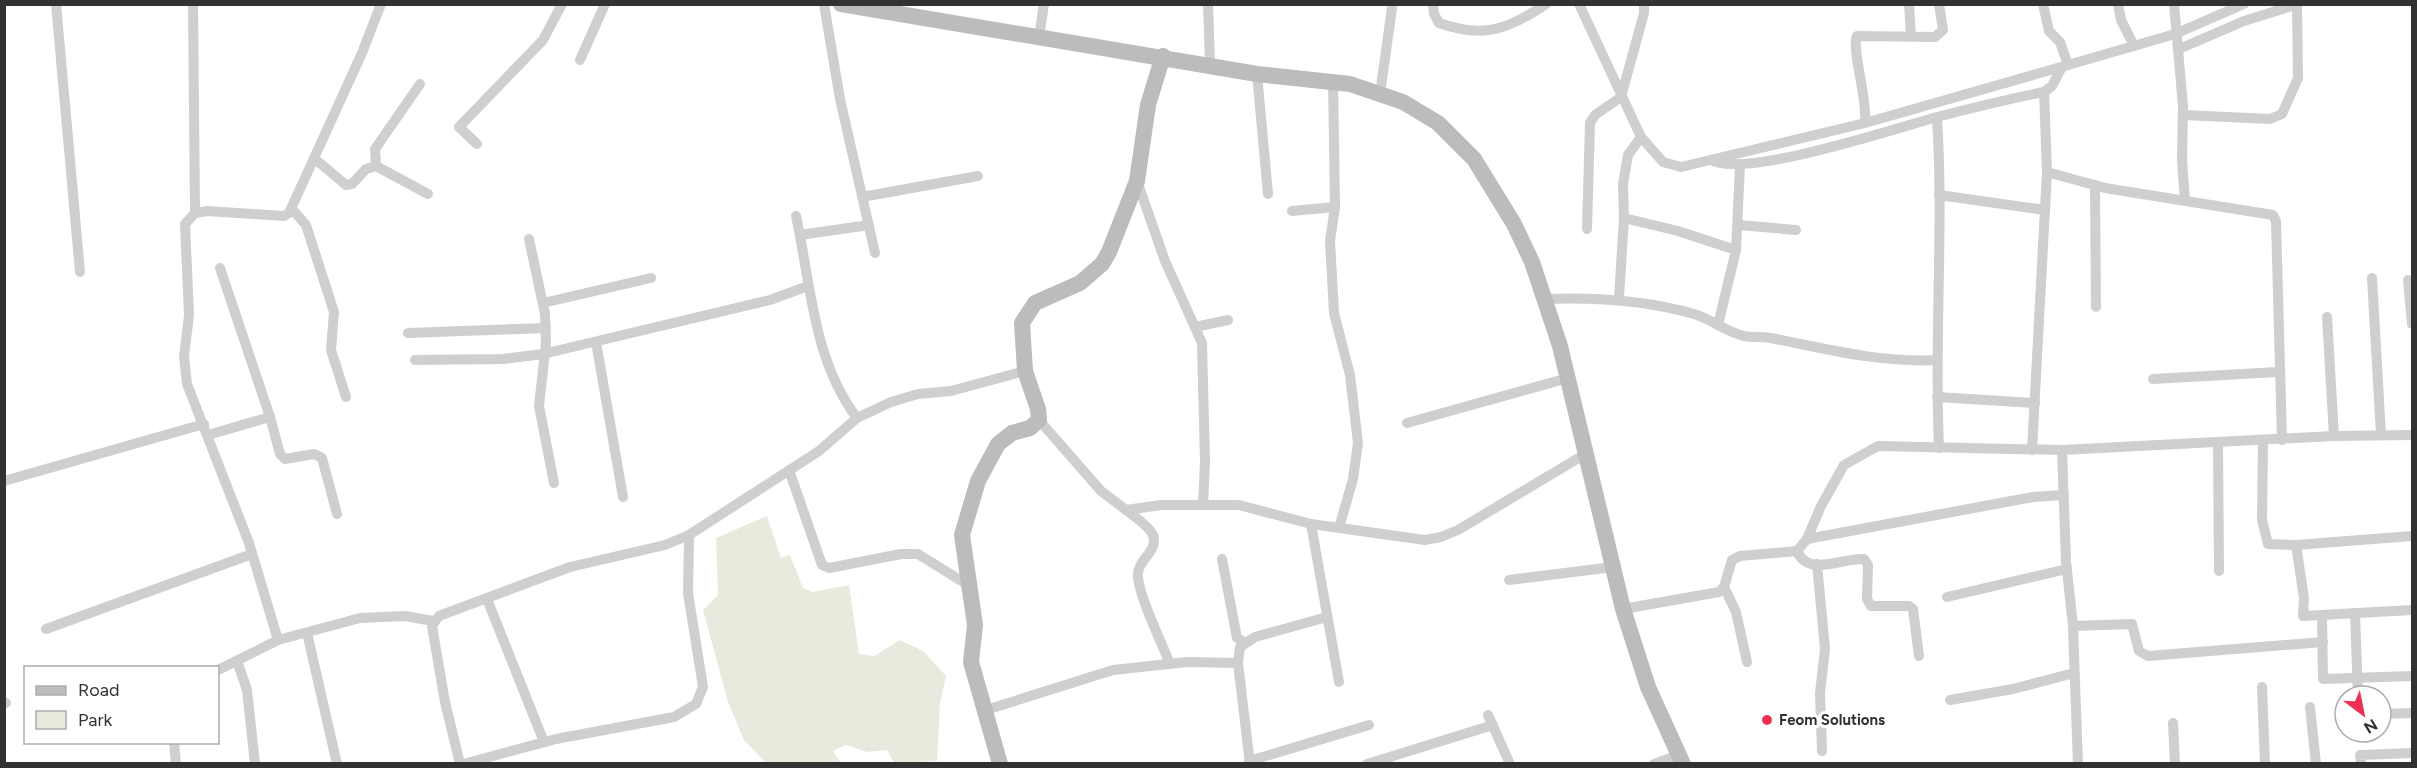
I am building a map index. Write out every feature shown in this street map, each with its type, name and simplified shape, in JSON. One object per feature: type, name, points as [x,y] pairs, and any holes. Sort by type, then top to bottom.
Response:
[{"type":"street","points":[[56,4],[80,272]]},
{"type":"street","points":[[194,4],[195,213],[185,224],[189,315],[184,357],[187,384],[252,554],[278,640]]},
{"type":"street","points":[[195,213],[284,216],[292,209],[381,4]]},
{"type":"street","points":[[477,144],[459,127],[543,40],[562,4]]},
{"type":"street","points":[[580,60],[605,4]]},
{"type":"street","points":[[824,4],[840,99],[875,253]]},
{"type":"street","points":[[841,4],[881,7],[1039,37],[1163,56],[1257,74],[1333,80],[1403,102],[1438,123],[1474,159],[1514,224],[1545,299],[1587,453],[1623,609],[1648,687],[1681,759],[1654,764]]},
{"type":"street","points":[[1039,37],[1044,4]]},
{"type":"street","points":[[1208,4],[1210,65]]},
{"type":"street","points":[[1433,4],[1434,14],[1439,23],[1495,31],[1522,21],[1546,4]]},
{"type":"street","points":[[1579,4],[1641,136],[1655,156],[1672,166],[1693,165],[1865,123],[2134,46],[2175,33],[2244,4]]},
{"type":"street","points":[[1587,229],[1590,123],[1595,115],[1621,97],[1644,14],[1644,4]]},
{"type":"street","points":[[1909,4],[1911,36]]},
{"type":"street","points":[[1865,123],[1867,108],[1855,40],[1862,34],[1911,36],[1940,34],[1943,19],[1939,4]]},
{"type":"street","points":[[1711,160],[1718,164],[1740,165],[1821,149],[2044,92],[2052,86],[2065,66],[2060,42],[2049,31],[2043,4]]},
{"type":"street","points":[[2118,4],[2121,20],[2134,46]]},
{"type":"street","points":[[2174,4],[2175,33],[2179,49],[2185,201]]},
{"type":"street","points":[[2179,49],[2244,21],[2298,5],[2298,78],[2282,114],[2270,119],[2182,115]]},
{"type":"street","points":[[1380,94],[1392,8]]},
{"type":"street","points":[[1163,56],[1148,105],[1137,181],[1102,264],[1080,283],[1035,303],[1022,323],[1025,371],[1038,409],[1039,420],[1101,491],[1152,533],[1154,542],[1151,552],[1143,559],[1137,576],[1170,664]]},
{"type":"street","points":[[1257,74],[1268,194]]},
{"type":"street","points":[[1333,80],[1335,207],[1330,241],[1334,313],[1350,375],[1358,443],[1353,480],[1339,528]]},
{"type":"street","points":[[376,166],[375,149],[420,84]]},
{"type":"street","points":[[2032,450],[2047,172],[2044,92]]},
{"type":"street","points":[[1937,118],[1939,448]]},
{"type":"street","points":[[1619,298],[1624,218],[1623,184],[1628,155],[1641,136]]},
{"type":"street","points":[[315,159],[346,185],[352,184],[366,169],[376,166],[428,194]]},
{"type":"street","points":[[1718,325],[1736,250],[1739,225],[1740,165]]},
{"type":"street","points":[[2047,172],[2095,185],[2272,215],[2276,220],[2278,372],[2282,440]]},
{"type":"street","points":[[862,197],[978,176]]},
{"type":"street","points":[[1137,181],[1165,261],[1195,327],[1204,356],[1203,505]]},
{"type":"street","points":[[2095,185],[2096,307]]},
{"type":"street","points":[[1939,195],[2045,210]]},
{"type":"street","points":[[1292,211],[1335,207]]},
{"type":"street","points":[[292,209],[306,225],[334,312],[330,350],[346,397]]},
{"type":"street","points":[[796,216],[808,286],[828,371],[842,398],[857,418]]},
{"type":"street","points":[[1624,218],[1678,231],[1736,250]]},
{"type":"street","points":[[800,235],[868,225]]},
{"type":"street","points":[[1739,225],[1796,230]]},
{"type":"street","points":[[529,238],[546,328],[540,406],[554,483]]},
{"type":"street","points":[[220,268],[282,457],[314,454],[322,458],[337,514]]},
{"type":"street","points":[[543,303],[651,278]]},
{"type":"street","points":[[2372,278],[2381,435]]},
{"type":"street","points":[[2408,280],[2412,324]]},
{"type":"street","points":[[415,360],[503,359],[543,354],[771,300],[808,286]]},
{"type":"street","points":[[1545,299],[1619,298],[1692,314],[1743,336],[1770,338],[1833,352],[1894,360],[1937,360]]},
{"type":"street","points":[[2327,317],[2334,436]]},
{"type":"street","points":[[1195,327],[1228,320]]},
{"type":"street","points":[[408,333],[546,328]]},
{"type":"street","points":[[596,342],[623,497]]},
{"type":"street","points":[[433,621],[439,616],[570,567],[665,545],[689,536],[819,451],[857,418],[909,397],[951,391],[1025,371]]},
{"type":"street","points":[[2153,379],[2278,372]]},
{"type":"street","points":[[1407,423],[1568,378]]},
{"type":"street","points":[[1937,397],[2035,403]]},
{"type":"street","points":[[208,435],[270,417]]},
{"type":"street","points":[[1000,764],[983,711],[971,662],[975,625],[962,534],[978,481],[998,444],[1012,434],[1030,428],[1039,420]]},
{"type":"street","points":[[4,481],[204,424]]},
{"type":"street","points":[[1623,609],[1719,592],[1724,587],[1729,565],[1740,556],[1797,551],[1807,539],[1844,465],[1878,446],[1890,444],[1939,448],[2062,450],[2334,436],[2412,435]]},
{"type":"street","points":[[2263,441],[2262,520],[2268,544],[2296,545],[2412,536]]},
{"type":"street","points":[[2218,442],[2218,572]]},
{"type":"street","points":[[2062,450],[2067,569],[2073,626],[2078,764]]},
{"type":"street","points":[[1126,510],[1161,505],[1239,505],[1311,525],[1408,538],[1441,537],[1458,530],[1587,453]]},
{"type":"street","points":[[789,470],[822,565],[829,568],[901,554],[918,554],[968,585]]},
{"type":"street","points":[[1807,539],[2032,497],[2064,495]]},
{"type":"street","points":[[1311,525],[1339,682]]},
{"type":"street","points":[[433,621],[445,702],[461,764],[544,742],[674,717],[696,704],[703,687],[688,593],[689,536]]},
{"type":"street","points":[[2296,545],[2304,598],[2303,616],[2412,610]]},
{"type":"street","points":[[1797,551],[1804,560],[1826,566],[1864,559],[1869,565],[1868,599],[1871,606],[1909,606],[1913,609],[1919,656]]},
{"type":"street","points":[[46,629],[252,554]]},
{"type":"street","points":[[1222,560],[1237,638],[1244,642]]},
{"type":"street","points":[[1817,564],[1825,649],[1820,693],[1822,751]]},
{"type":"street","points":[[1509,580],[1613,567]]},
{"type":"street","points":[[1947,597],[2067,569]]},
{"type":"street","points":[[1724,587],[1736,612],[1747,662]]},
{"type":"street","points":[[487,599],[544,742]]},
{"type":"street","points":[[2355,613],[2358,684]]},
{"type":"street","points":[[2322,615],[2323,679],[2412,676]]},
{"type":"street","points":[[219,670],[278,640],[371,616],[416,616],[433,621]]},
{"type":"street","points":[[1327,617],[1244,642],[1238,652],[1250,762],[1369,725]]},
{"type":"street","points":[[2073,626],[2132,624],[2139,651],[2148,656],[2322,642]]},
{"type":"street","points":[[307,633],[337,764]]},
{"type":"street","points":[[237,662],[247,690],[255,764]]},
{"type":"street","points":[[983,711],[1113,670],[1170,664],[1238,663]]},
{"type":"street","points":[[1950,700],[2013,689],[2074,673]]},
{"type":"street","points":[[2262,687],[2265,764]]},
{"type":"street","points":[[2310,707],[2316,764]]},
{"type":"street","points":[[2393,714],[2412,713]]},
{"type":"street","points":[[1367,764],[1490,720],[1507,763]]},
{"type":"street","points":[[2174,723],[2175,764]]},
{"type":"street","points":[[174,744],[176,764]]},
{"type":"street","points":[[2361,764],[2360,755],[2395,759],[2412,753]]},
{"type":"green space","points":[[767,516],[781,558],[790,555],[803,588],[812,592],[849,585],[859,654],[874,656],[900,640],[923,651],[946,676],[940,703],[937,761],[894,763],[887,750],[867,752],[846,745],[833,751],[841,763],[766,763],[744,740],[728,702],[703,610],[718,595],[716,538]]},
{"type":"place","name":"Feom Solutions","points":[[1767,720]]}]
